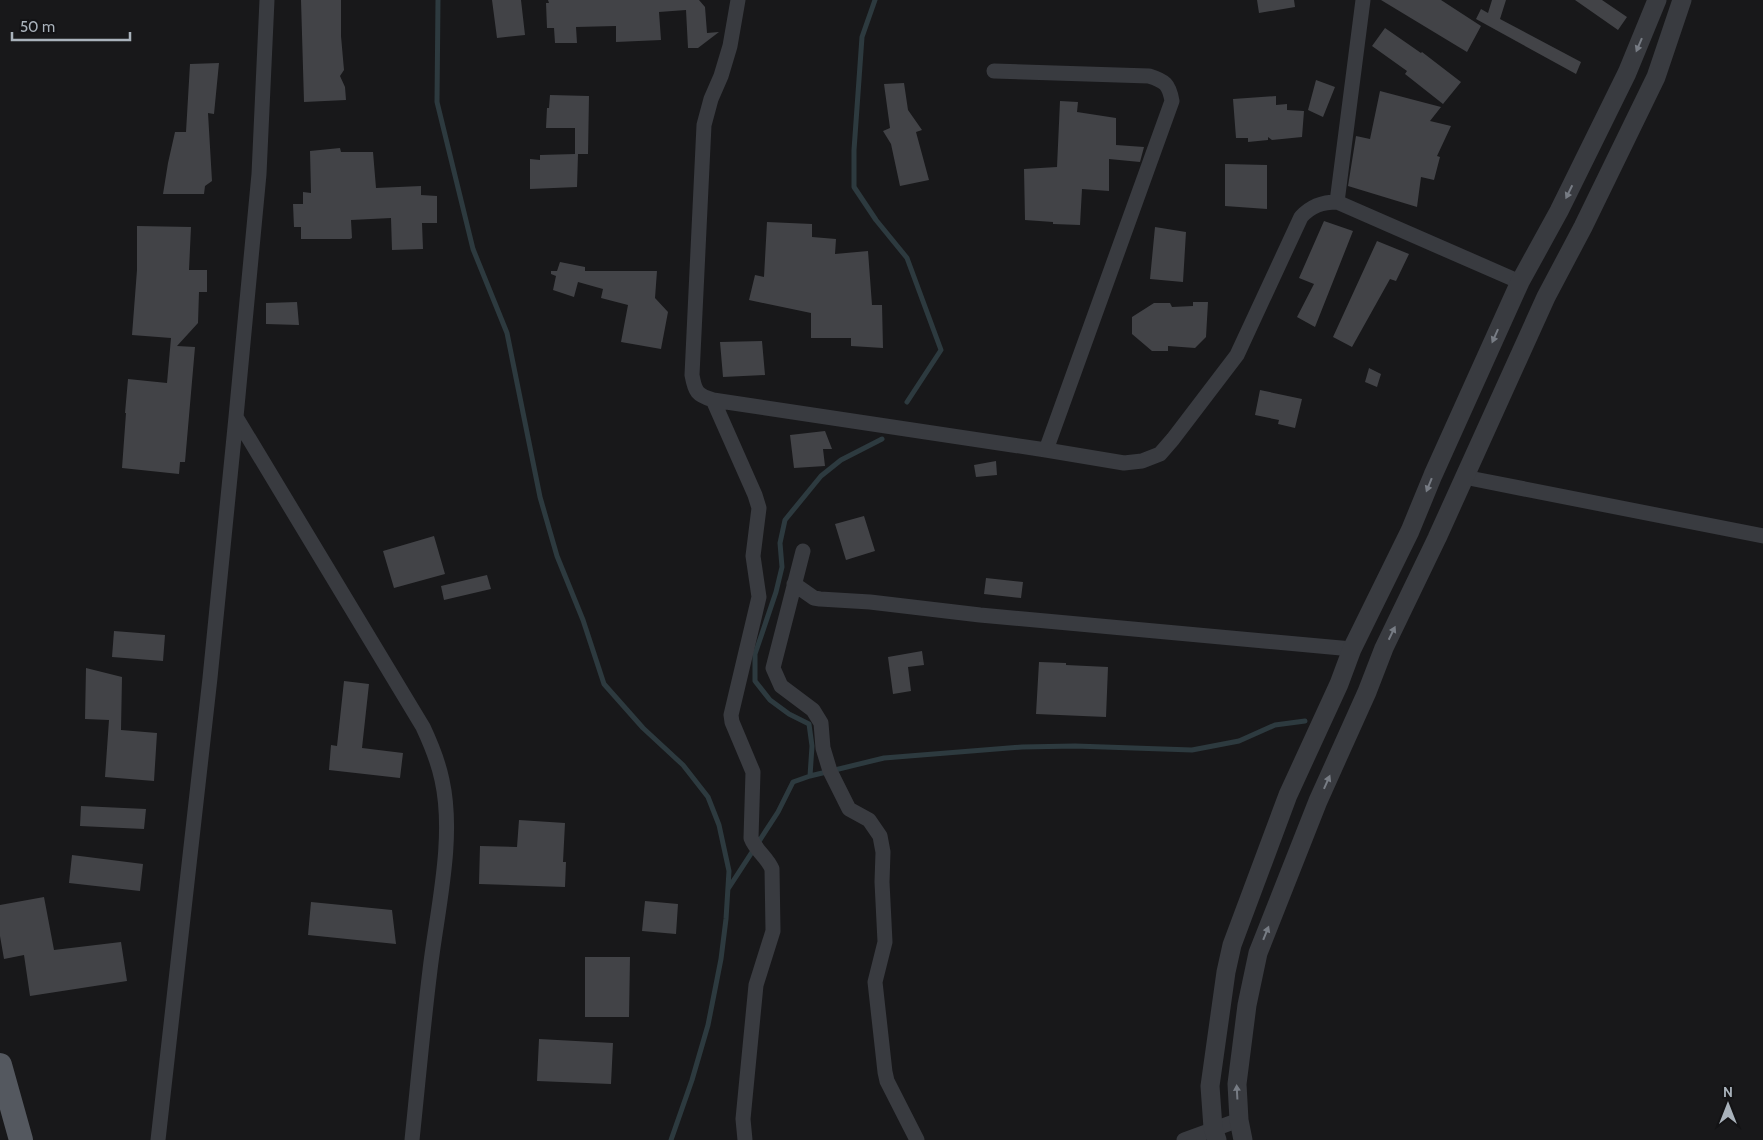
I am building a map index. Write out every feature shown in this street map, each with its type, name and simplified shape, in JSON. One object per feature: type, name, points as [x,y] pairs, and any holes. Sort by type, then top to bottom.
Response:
[{"type":"main road","points":[[0,1065],[21,1140]]},
{"type":"street","points":[[158,1140],[236,417],[259,174],[267,0]]},
{"type":"street","points":[[738,0],[730,46],[704,125],[692,375],[694,388],[700,396],[713,400],[1124,462],[1142,461],[1160,454],[1174,439],[1238,355],[1301,217],[1309,208],[1324,202],[1337,202],[1520,282]]},
{"type":"street","points":[[1337,202],[1362,0]]},
{"type":"street","points":[[1215,1134],[1210,1086],[1218,1016],[1232,945],[1288,795],[1339,684],[1352,649],[1410,531],[1433,475],[1520,282],[1559,211],[1627,73],[1657,0]]},
{"type":"street","points":[[1243,1140],[1239,1120],[1237,1084],[1247,1005],[1258,953],[1318,801],[1367,692],[1384,648],[1437,538],[1546,297],[1583,227],[1656,77],[1682,0]]},
{"type":"street","points":[[994,70],[1149,76],[1162,80],[1170,89],[1172,101],[1046,450]]},
{"type":"street","points":[[713,400],[759,508],[753,556],[759,597],[731,715],[732,722],[753,772],[751,838],[754,847],[770,863],[772,869],[774,924],[772,937],[756,985],[743,1119],[746,1140]]},
{"type":"street","points":[[236,417],[423,727],[436,755],[443,782],[446,812],[446,843],[430,969],[412,1140]]},
{"type":"street","points":[[1464,477],[1763,536]]},
{"type":"street","points":[[803,551],[773,668],[781,686],[813,710],[821,723],[823,748],[830,771],[849,808],[869,820],[880,836],[883,852],[882,882],[885,942],[875,982],[885,1072],[887,1081],[917,1140]]},
{"type":"street","points":[[794,584],[814,598],[820,599],[870,602],[980,616],[1352,649]]},
{"type":"street","points":[[1184,1140],[1215,1134],[1239,1120]]},
{"type":"building","points":[[301,0],[341,0],[341,36],[344,70],[340,76],[345,87],[346,100],[304,102]]},
{"type":"building","points":[[492,0],[521,0],[525,35],[497,38]]},
{"type":"building","points":[[548,0],[699,0],[705,7],[707,33],[719,32],[698,48],[688,48],[686,10],[659,12],[661,40],[616,42],[616,26],[576,27],[577,43],[555,43],[554,28],[547,28],[546,3],[549,3]]},
{"type":"building","points":[[1257,0],[1294,0],[1295,7],[1259,13]]},
{"type":"building","points":[[1381,0],[1441,0],[1481,26],[1467,52]]},
{"type":"building","points":[[1492,0],[1506,0],[1500,19],[1581,62],[1576,74],[1476,19],[1481,9],[1488,13]]},
{"type":"building","points":[[1575,0],[1602,0],[1627,17],[1618,30]]},
{"type":"building","points":[[1385,28],[1422,52],[1461,82],[1443,104],[1405,74],[1407,71],[1372,46]]},
{"type":"building","points":[[219,63],[214,114],[208,113],[212,181],[205,186],[204,194],[163,194],[175,132],[186,132],[190,64]]},
{"type":"building","points":[[1316,80],[1335,87],[1323,117],[1308,110]]},
{"type":"building","points":[[904,83],[908,110],[922,130],[916,132],[929,180],[900,186],[891,144],[883,131],[890,128],[884,84]]},
{"type":"building","points":[[1380,91],[1441,107],[1430,121],[1451,126],[1437,156],[1440,157],[1434,180],[1421,177],[1417,207],[1348,186],[1356,136],[1370,139]]},
{"type":"building","points":[[550,95],[589,96],[588,154],[578,154],[577,187],[530,189],[530,159],[540,160],[540,155],[575,154],[575,128],[546,128]]},
{"type":"building","points":[[1276,96],[1276,105],[1287,104],[1287,110],[1304,111],[1302,137],[1272,140],[1268,137],[1268,140],[1248,142],[1248,138],[1236,138],[1233,99]]},
{"type":"building","points":[[1060,101],[1078,102],[1077,112],[1116,118],[1116,145],[1144,147],[1140,162],[1109,159],[1109,191],[1082,189],[1080,225],[1025,220],[1024,169],[1057,167]]},
{"type":"building","points":[[340,148],[341,152],[373,152],[376,188],[421,186],[421,195],[437,196],[437,223],[422,223],[423,249],[392,250],[391,218],[351,220],[352,238],[350,239],[301,239],[301,227],[294,227],[293,204],[303,204],[303,192],[311,193],[310,151]]},
{"type":"building","points":[[1225,164],[1267,165],[1267,209],[1225,206]]},
{"type":"building","points":[[1324,221],[1353,231],[1315,327],[1297,317],[1314,284],[1299,278]]},
{"type":"building","points":[[767,222],[812,224],[812,237],[836,239],[835,254],[868,251],[872,305],[882,305],[883,348],[851,346],[851,338],[811,338],[811,313],[749,300],[755,275],[764,277]]},
{"type":"building","points":[[137,226],[191,227],[189,270],[207,270],[207,292],[199,292],[198,323],[177,346],[195,347],[185,462],[180,462],[179,474],[122,468],[128,379],[167,383],[171,338],[132,335],[137,270]]},
{"type":"building","points":[[1155,227],[1186,232],[1183,282],[1150,279]]},
{"type":"building","points":[[1377,241],[1409,254],[1396,281],[1390,279],[1352,347],[1333,337]]},
{"type":"building","points":[[560,262],[585,267],[585,271],[657,271],[655,298],[668,312],[661,349],[621,342],[628,305],[601,298],[603,289],[578,282],[574,297],[553,290],[556,276],[551,274],[551,271],[557,271]]},
{"type":"building","points":[[297,302],[299,325],[266,324],[266,303]]},
{"type":"building","points":[[1193,302],[1208,302],[1206,337],[1195,348],[1168,346],[1168,351],[1152,351],[1132,334],[1132,317],[1154,303],[1170,303],[1172,307],[1193,306]]},
{"type":"building","points":[[762,341],[765,375],[723,377],[720,342]]},
{"type":"building","points":[[1369,368],[1381,374],[1377,387],[1365,382]]},
{"type":"building","points":[[1260,390],[1302,399],[1295,428],[1278,424],[1279,420],[1255,415]]},
{"type":"building","points":[[825,431],[832,449],[823,449],[825,466],[794,468],[790,435]]},
{"type":"building","points":[[996,461],[997,475],[976,477],[974,465]]},
{"type":"building","points":[[864,516],[875,551],[846,560],[835,524]]},
{"type":"building","points":[[434,536],[445,574],[394,588],[383,551]]},
{"type":"building","points":[[487,575],[491,589],[444,600],[441,586]]},
{"type":"building","points":[[986,578],[1023,582],[1021,598],[984,594]]},
{"type":"building","points":[[114,631],[165,635],[163,661],[112,657]]},
{"type":"building","points":[[922,651],[924,665],[908,667],[911,691],[893,694],[888,657]]},
{"type":"building","points":[[1039,662],[1108,667],[1106,717],[1036,714]]},
{"type":"building","points":[[86,668],[122,677],[121,730],[157,733],[154,781],[105,777],[109,720],[85,719]]},
{"type":"building","points":[[344,681],[369,684],[362,748],[403,753],[400,778],[329,770],[331,745],[337,746]]},
{"type":"building","points":[[81,806],[146,809],[144,829],[80,826]]},
{"type":"building","points":[[519,820],[565,823],[563,862],[566,862],[565,887],[479,884],[480,846],[517,847]]},
{"type":"building","points":[[72,855],[143,864],[140,891],[69,883]]},
{"type":"building","points":[[44,897],[54,950],[121,942],[127,981],[30,996],[24,955],[4,959],[0,936],[0,905]]},
{"type":"building","points":[[645,901],[678,904],[676,934],[642,931]]},
{"type":"building","points":[[311,902],[392,910],[396,944],[308,935]]},
{"type":"building","points":[[585,957],[630,957],[629,1017],[585,1017]]},
{"type":"building","points":[[539,1039],[613,1043],[611,1084],[537,1081]]},
{"type":"waterway","points":[[438,0],[437,102],[473,249],[507,333],[540,497],[557,556],[583,620],[604,684],[643,728],[683,765],[708,797],[719,825],[729,871],[721,959],[708,1025],[692,1080],[671,1140]]},
{"type":"waterway","points":[[875,0],[862,37],[854,150],[854,187],[876,220],[907,258],[941,350],[907,402]]},
{"type":"waterway","points":[[810,776],[812,746],[809,724],[789,714],[770,700],[755,681],[755,654],[776,592],[782,567],[780,543],[785,520],[821,476],[841,460],[882,439]]},
{"type":"waterway","points":[[728,889],[778,812],[793,782],[810,776],[884,758],[1022,747],[1075,746],[1192,750],[1239,741],[1275,725],[1305,721]]}]
